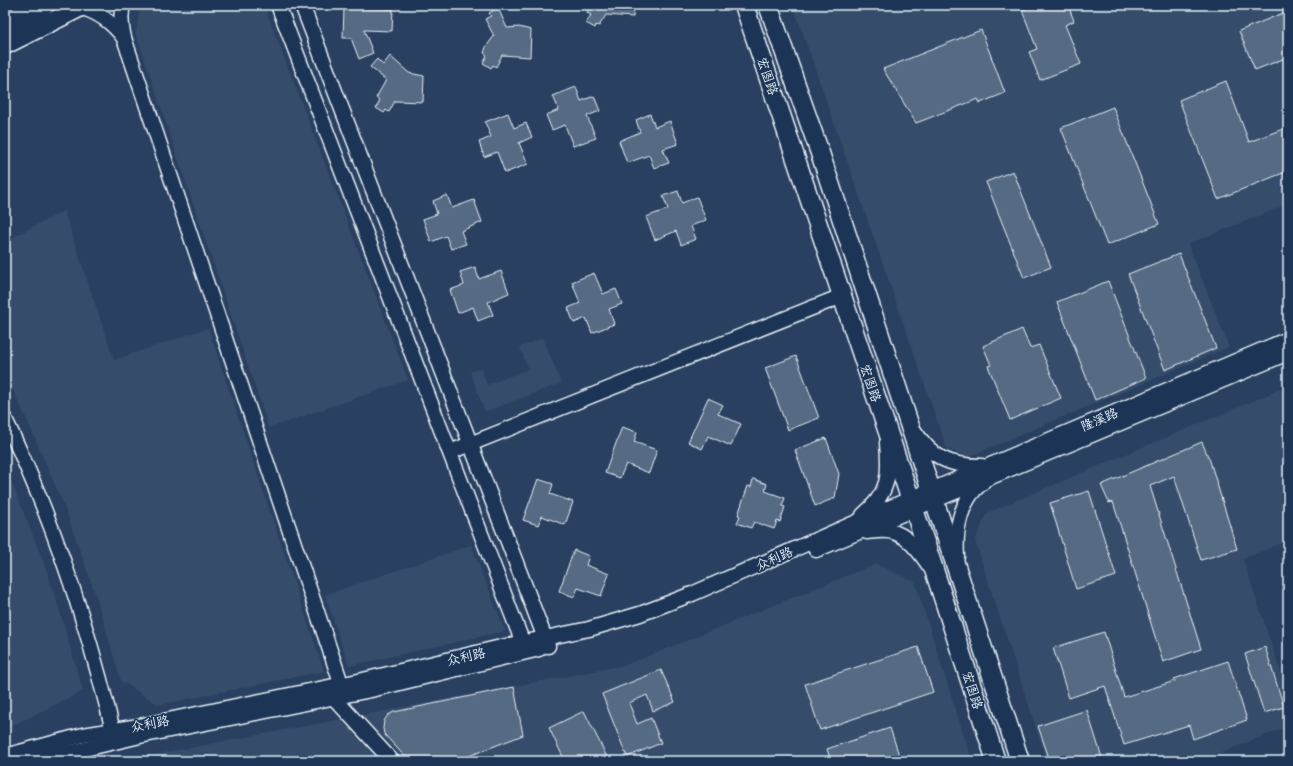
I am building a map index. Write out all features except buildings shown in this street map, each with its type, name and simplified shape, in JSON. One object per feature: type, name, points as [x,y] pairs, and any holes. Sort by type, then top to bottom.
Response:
[{"type":"highway","points":[[5,24],[43,5]]},
{"type":"main road","name":"宏图路","points":[[744,5],[912,504],[996,761]]},
{"type":"main road","name":"宏图路","points":[[768,5],[820,153],[1020,761]]},
{"type":"main road","points":[[5,45],[82,6]]},
{"type":"street","points":[[122,5],[121,26],[124,38],[340,692],[392,761]]},
{"type":"street","points":[[278,5],[525,648]]},
{"type":"street","points":[[302,5],[547,642]]},
{"type":"street","points":[[82,6],[105,18],[116,27],[124,38]]},
{"type":"street","points":[[450,452],[842,296]]},
{"type":"street","name":"隆溪路","points":[[991,471],[1288,339]]},
{"type":"street","name":"隆溪路","points":[[912,504],[1288,353]]},
{"type":"street","points":[[5,419],[62,556],[90,642],[114,736]]},
{"type":"street","points":[[908,420],[918,436],[941,459],[955,464],[991,471],[967,499],[959,520],[956,542],[957,569]]},
{"type":"street","points":[[854,528],[882,495],[887,480],[889,460],[885,425]]},
{"type":"street","name":"众利路","points":[[34,761],[114,736],[340,692],[371,690],[547,642],[592,636],[664,614],[854,528],[912,504]]},
{"type":"street","points":[[854,528],[896,533],[910,543],[922,555],[936,577]]},
{"type":"street","name":"众利路","points":[[5,756],[83,735],[114,736]]},
{"type":"shaded area","points":[[140,5],[264,5],[408,380],[269,428],[136,34]]},
{"type":"shaded area","points":[[793,5],[1288,5],[1288,204],[1188,244],[1229,347],[968,457],[947,449]]},
{"type":"shaded area","points":[[64,211],[114,360],[208,328],[324,671],[159,705],[121,681],[95,593],[64,506],[28,422],[5,374],[5,241]]},
{"type":"shaded area","points":[[543,338],[561,383],[485,412],[470,372],[481,368],[487,385],[528,369],[520,347]]},
{"type":"shaded area","points":[[1288,386],[1288,540],[1243,559],[1288,694],[1288,726],[1201,761],[1047,761],[975,541],[987,513]]},
{"type":"shaded area","points":[[5,466],[44,563],[83,691],[5,729]]},
{"type":"shaded area","points":[[471,545],[505,631],[349,666],[325,595]]},
{"type":"shaded area","points":[[876,564],[915,582],[972,761],[121,761],[626,665]]}]
